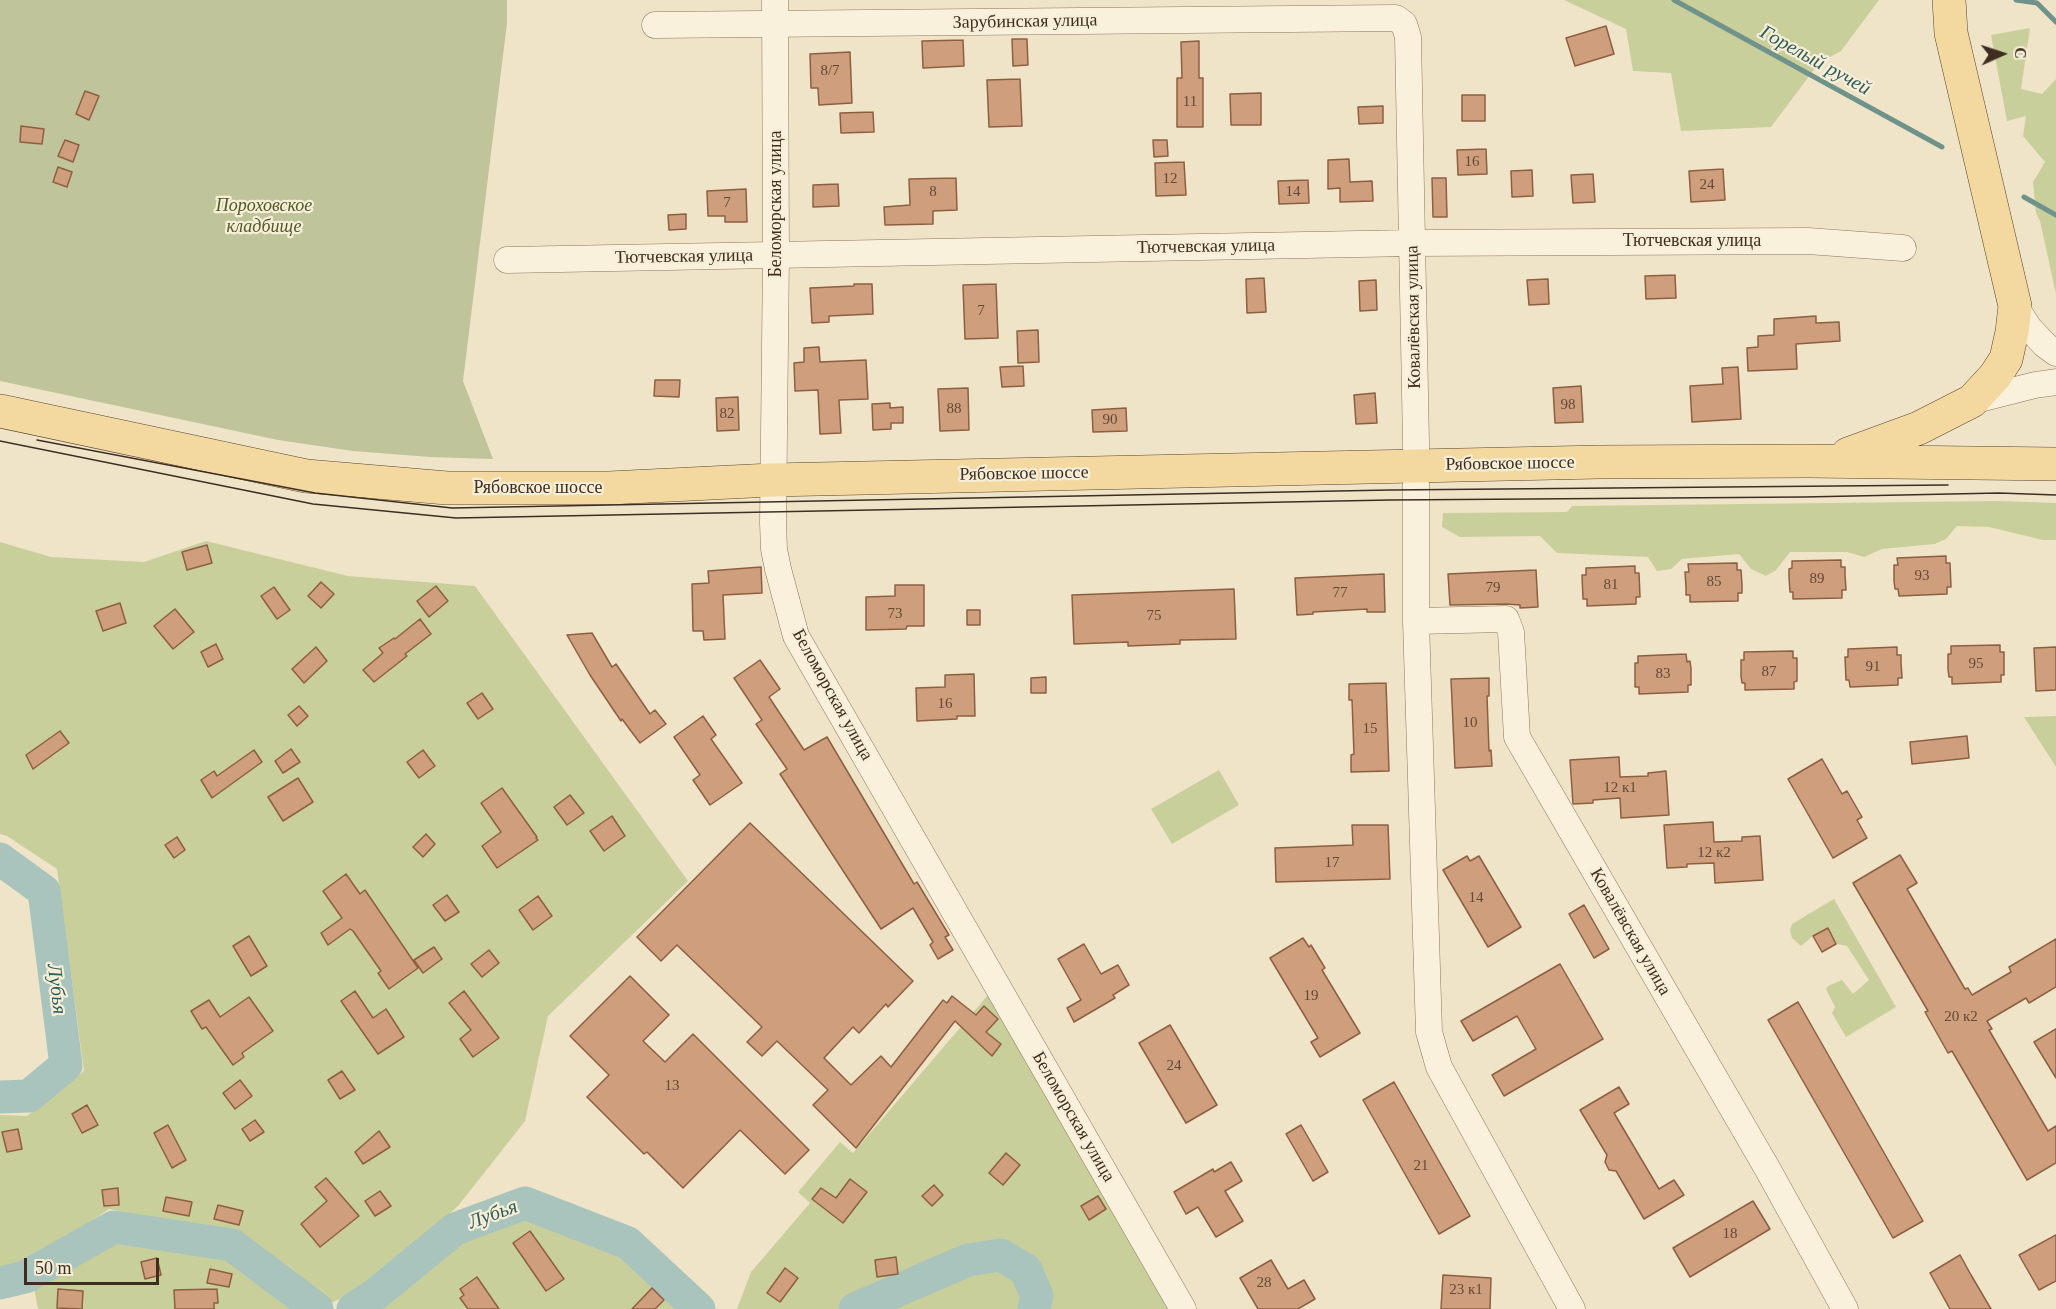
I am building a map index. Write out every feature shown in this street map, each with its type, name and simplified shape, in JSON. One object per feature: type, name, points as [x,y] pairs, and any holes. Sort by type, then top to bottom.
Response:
[{"type":"main road","points":[[1808,461],[1847,454],[1878,444],[1919,428],[1972,401],[1995,376],[2006,359],[2015,306],[1951,33],[1949,0]]},
{"type":"main road","name":"Рябовское шоссе","points":[[0,411],[306,476],[390,485],[447,488],[609,488],[772,480],[1599,462],[1808,461],[2056,465]]},
{"type":"street","name":"Зарубинская улица","points":[[655,25],[776,12],[1396,18]]},
{"type":"street","name":"Беломорская улица","points":[[776,12],[776,255],[772,480],[774,549],[796,636],[1183,1309]]},
{"type":"street","name":"Ковалёвская улица","points":[[1396,18],[1404,24],[1408,37],[1416,466],[1416,621],[1430,1032],[1438,1067],[1572,1309]]},
{"type":"street","name":"Тютчевская улица","points":[[507,261],[1412,243],[1808,241],[1904,248]]},
{"type":"street","points":[[2015,306],[2029,328],[2044,345],[2056,353]]},
{"type":"street","points":[[1972,401],[2056,382]]},
{"type":"street","name":"Ковалёвская улица","points":[[1416,621],[1506,619],[1511,632],[1518,737],[1767,1168],[1845,1309]]},
{"type":"green space","name":"Пороховское кладбище","points":[[0,0],[507,0],[507,23],[463,381],[493,459],[353,451],[278,440],[0,381]]},
{"type":"green space","points":[[1564,0],[1879,0],[1841,51],[1819,63],[1771,127],[1681,131],[1671,73],[1633,71],[1626,29]]},
{"type":"green space","points":[[2030,28],[2021,89],[2042,94],[2056,79],[2056,294],[2040,221],[2036,213],[2033,182],[2045,162],[2023,136],[2026,116],[2007,121],[1991,35]]},
{"type":"green space","points":[[1998,501],[2056,503],[2056,540],[2043,540],[1989,527],[1957,526],[1946,539],[1935,544],[1882,549],[1864,557],[1847,552],[1790,552],[1776,570],[1766,576],[1751,569],[1739,554],[1682,559],[1671,569],[1657,571],[1648,557],[1557,553],[1540,536],[1460,537],[1442,527],[1443,513],[1567,512],[1572,506]]},
{"type":"green space","points":[[206,541],[348,576],[475,586],[688,881],[548,1016],[525,1121],[458,1206],[370,1285],[331,1303],[239,1235],[109,1209],[22,1268],[0,1273],[0,1115],[27,1116],[84,1071],[57,869],[7,836],[0,834],[0,542],[51,557],[144,562]]},
{"type":"green space","points":[[2056,716],[2056,767],[2024,717]]},
{"type":"green space","points":[[1219,770],[1239,805],[1172,844],[1151,809]]},
{"type":"green space","points":[[1834,899],[1896,1007],[1846,1037],[1832,1013],[1835,1007],[1826,989],[1842,980],[1853,994],[1869,980],[1847,946],[1836,944],[1828,928],[1801,946],[1792,938],[1790,930],[1792,924]]},
{"type":"green space","points":[[988,995],[1170,1309],[737,1309],[751,1272],[810,1203],[798,1192],[840,1142],[853,1153]]},
{"type":"green space","points":[[527,1214],[623,1250],[683,1309],[367,1309],[456,1242]]},
{"type":"green space","points":[[117,1243],[222,1252],[299,1309],[38,1309],[33,1284]]},
{"type":"building","points":[[1606,26],[1614,54],[1575,66],[1566,38]]},
{"type":"building","points":[[1012,39],[1027,39],[1028,65],[1013,66]]},
{"type":"building","points":[[963,40],[964,66],[923,68],[922,41]]},
{"type":"building","points":[[1199,41],[1199,78],[1203,78],[1203,127],[1177,127],[1177,78],[1182,78],[1181,42]]},
{"type":"building","points":[[850,52],[852,103],[819,105],[818,88],[811,88],[810,54]]},
{"type":"building","points":[[1020,79],[1022,126],[989,127],[987,80]]},
{"type":"building","points":[[85,91],[99,96],[89,120],[76,114]]},
{"type":"building","points":[[1261,93],[1261,125],[1231,125],[1230,94]]},
{"type":"building","points":[[1462,95],[1485,95],[1485,121],[1462,121]]},
{"type":"building","points":[[1383,106],[1383,123],[1359,124],[1358,107]]},
{"type":"building","points":[[873,112],[874,132],[841,133],[840,113]]},
{"type":"building","points":[[21,126],[44,129],[42,144],[20,142]]},
{"type":"building","points":[[65,140],[79,145],[73,162],[58,156]]},
{"type":"building","points":[[1153,140],[1167,140],[1168,156],[1154,157]]},
{"type":"building","points":[[1486,149],[1487,174],[1458,175],[1457,150]]},
{"type":"building","points":[[1349,159],[1350,182],[1372,181],[1373,201],[1340,202],[1340,188],[1328,189],[1328,160]]},
{"type":"building","points":[[1184,162],[1186,195],[1156,196],[1155,163]]},
{"type":"building","points":[[58,167],[72,172],[67,187],[53,182]]},
{"type":"building","points":[[1723,169],[1725,200],[1691,202],[1689,171]]},
{"type":"building","points":[[1532,170],[1533,196],[1512,197],[1511,171]]},
{"type":"building","points":[[1593,174],[1595,202],[1573,203],[1571,175]]},
{"type":"building","points":[[956,178],[957,210],[933,211],[933,224],[885,225],[884,207],[910,205],[909,179]]},
{"type":"building","points":[[1432,178],[1446,178],[1447,217],[1433,217]]},
{"type":"building","points":[[1308,180],[1309,203],[1279,204],[1278,181]]},
{"type":"building","points":[[838,184],[839,206],[813,207],[813,185]]},
{"type":"building","points":[[746,189],[747,222],[725,222],[725,216],[708,216],[707,191]]},
{"type":"building","points":[[686,214],[686,229],[669,230],[668,215]]},
{"type":"building","points":[[1675,275],[1676,298],[1646,299],[1645,276]]},
{"type":"building","points":[[1264,278],[1266,312],[1247,313],[1246,279]]},
{"type":"building","points":[[1548,279],[1549,304],[1529,305],[1527,280]]},
{"type":"building","points":[[1376,280],[1377,310],[1360,311],[1359,281]]},
{"type":"building","points":[[854,284],[872,284],[873,314],[829,316],[829,322],[812,323],[810,288],[854,286]]},
{"type":"building","points":[[996,284],[998,338],[965,339],[963,285]]},
{"type":"building","points":[[1816,316],[1816,323],[1839,322],[1840,341],[1796,344],[1797,369],[1748,371],[1747,348],[1758,347],[1758,336],[1774,335],[1774,319]]},
{"type":"building","points":[[1038,330],[1039,362],[1018,363],[1017,331]]},
{"type":"building","points":[[819,347],[820,362],[866,360],[868,399],[839,400],[841,433],[820,434],[818,390],[795,391],[794,363],[804,362],[804,348]]},
{"type":"building","points":[[1023,366],[1024,386],[1002,387],[1000,367]]},
{"type":"building","points":[[1738,367],[1741,419],[1692,422],[1690,386],[1723,384],[1722,368]]},
{"type":"building","points":[[655,380],[680,380],[679,397],[654,396]]},
{"type":"building","points":[[1581,386],[1583,422],[1555,423],[1553,388]]},
{"type":"building","points":[[968,388],[969,430],[940,431],[938,389]]},
{"type":"building","points":[[1375,393],[1377,423],[1356,424],[1354,395]]},
{"type":"building","points":[[738,397],[739,430],[717,431],[716,398]]},
{"type":"building","points":[[890,403],[890,408],[903,407],[903,423],[891,423],[891,429],[873,430],[872,404]]},
{"type":"building","points":[[1126,408],[1127,431],[1093,432],[1092,410]]},
{"type":"building","points":[[207,545],[212,563],[187,570],[182,552]]},
{"type":"building","points":[[1946,556],[1946,563],[1950,563],[1951,587],[1947,587],[1947,594],[1899,596],[1894,581],[1894,565],[1898,565],[1897,558]]},
{"type":"building","points":[[1841,560],[1841,567],[1845,567],[1846,590],[1842,590],[1842,598],[1793,599],[1789,577],[1792,561]]},
{"type":"building","points":[[1737,563],[1737,570],[1741,570],[1742,585],[1742,593],[1738,593],[1738,601],[1690,602],[1690,595],[1686,595],[1685,572],[1689,572],[1688,564]]},
{"type":"building","points":[[1635,566],[1635,573],[1639,573],[1640,597],[1636,597],[1636,604],[1587,606],[1587,599],[1583,599],[1582,575],[1586,575],[1586,568]]},
{"type":"building","points":[[761,567],[762,593],[723,595],[725,639],[704,640],[703,631],[693,631],[692,584],[709,583],[708,571]]},
{"type":"building","points":[[1536,570],[1538,607],[1520,608],[1520,605],[1506,604],[1450,605],[1448,574]]},
{"type":"building","points":[[1384,574],[1385,612],[1367,612],[1367,609],[1297,615],[1295,578]]},
{"type":"building","points":[[321,582],[334,594],[321,608],[308,596]]},
{"type":"building","points":[[895,585],[924,585],[924,626],[866,630],[866,597],[895,596]]},
{"type":"building","points":[[436,586],[448,601],[429,617],[417,601]]},
{"type":"building","points":[[274,587],[290,610],[277,619],[261,596]]},
{"type":"building","points":[[1234,589],[1236,639],[1180,640],[1180,644],[1128,646],[1128,642],[1074,644],[1072,595]]},
{"type":"building","points":[[120,603],[126,623],[103,631],[96,611]]},
{"type":"building","points":[[175,609],[194,632],[173,649],[154,626]]},
{"type":"building","points":[[967,610],[980,610],[980,625],[967,625]]},
{"type":"building","points":[[420,619],[431,634],[374,682],[363,670],[383,653],[379,648],[395,639]]},
{"type":"building","points":[[592,633],[612,667],[616,664],[650,714],[655,710],[666,724],[640,743],[622,719],[621,721],[567,635]]},
{"type":"building","points":[[216,644],[223,659],[208,667],[201,652]]},
{"type":"building","points":[[2000,645],[2000,652],[2004,652],[2004,675],[2001,675],[2001,682],[1952,684],[1952,677],[1949,677],[1948,669],[1948,654],[1951,654],[1951,646]]},
{"type":"building","points":[[316,647],[327,661],[304,683],[292,669]]},
{"type":"building","points":[[1897,647],[1897,655],[1901,655],[1902,678],[1898,678],[1898,685],[1850,687],[1849,680],[1846,680],[1845,657],[1848,657],[1848,649]]},
{"type":"building","points":[[2056,647],[2056,690],[2036,691],[2034,648]]},
{"type":"building","points":[[1793,651],[1793,658],[1797,658],[1797,681],[1794,682],[1794,689],[1745,690],[1745,683],[1742,683],[1741,676],[1741,660],[1744,660],[1744,652]]},
{"type":"building","points":[[1686,654],[1691,669],[1691,685],[1688,685],[1688,692],[1639,694],[1639,687],[1635,687],[1635,663],[1638,663],[1638,656]]},
{"type":"building","points":[[760,660],[780,689],[769,697],[804,750],[827,737],[914,884],[917,882],[949,935],[945,937],[953,950],[938,959],[930,945],[933,942],[913,908],[881,929],[780,774],[787,769],[756,724],[762,720],[734,678]]},
{"type":"building","points":[[974,674],[975,716],[917,721],[916,688],[945,687],[945,675]]},
{"type":"building","points":[[1046,677],[1046,693],[1031,693],[1031,678]]},
{"type":"building","points":[[1489,678],[1489,696],[1487,696],[1489,751],[1491,750],[1492,766],[1455,768],[1451,679]]},
{"type":"building","points":[[1386,683],[1389,771],[1351,772],[1351,755],[1354,754],[1352,700],[1349,700],[1349,684]]},
{"type":"building","points":[[482,693],[493,709],[478,719],[467,703]]},
{"type":"building","points":[[299,706],[308,716],[297,726],[288,715]]},
{"type":"building","points":[[703,716],[716,735],[711,739],[742,783],[710,805],[693,780],[700,775],[674,737]]},
{"type":"building","points":[[60,731],[69,743],[33,769],[26,755]]},
{"type":"building","points":[[1967,736],[1969,758],[1912,764],[1910,742]]},
{"type":"building","points":[[291,749],[300,762],[283,773],[275,761]]},
{"type":"building","points":[[254,750],[262,762],[212,798],[201,780],[214,771],[217,776]]},
{"type":"building","points":[[423,750],[435,766],[419,778],[407,762]]},
{"type":"building","points":[[1619,757],[1620,777],[1648,776],[1648,773],[1666,771],[1669,815],[1621,818],[1620,798],[1573,804],[1570,760]]},
{"type":"building","points":[[1822,759],[1842,794],[1847,791],[1862,817],[1857,820],[1867,838],[1833,858],[1788,779]]},
{"type":"building","points":[[298,778],[313,802],[283,821],[268,797]]},
{"type":"building","points":[[502,788],[538,840],[497,868],[482,846],[501,832],[481,803]]},
{"type":"building","points":[[570,795],[584,813],[567,825],[554,807]]},
{"type":"building","points":[[612,816],[625,836],[604,851],[590,831]]},
{"type":"building","points":[[1713,822],[1714,842],[1742,841],[1742,837],[1760,836],[1763,880],[1715,883],[1714,863],[1687,864],[1687,867],[1667,868],[1664,825]]},
{"type":"building","points":[[750,823],[913,981],[888,1007],[886,1004],[859,1033],[853,1027],[824,1058],[851,1085],[881,1056],[891,1067],[943,1000],[947,1003],[952,996],[976,1015],[984,1006],[998,1019],[986,1032],[1001,1044],[992,1056],[955,1021],[856,1148],[813,1105],[828,1090],[777,1041],[762,1056],[747,1042],[762,1027],[677,945],[661,961],[637,937]]},
{"type":"building","points":[[1352,825],[1388,825],[1390,879],[1276,882],[1275,848],[1353,845]]},
{"type":"building","points":[[426,834],[435,844],[423,857],[413,847]]},
{"type":"building","points":[[177,837],[185,850],[174,858],[165,845]]},
{"type":"building","points":[[1900,855],[1917,883],[1907,889],[1965,989],[1968,988],[1972,995],[2011,972],[2009,967],[2056,939],[2056,987],[2029,1003],[2026,998],[1987,1021],[1992,1029],[1989,1030],[2048,1131],[2056,1126],[2056,1163],[2027,1180],[1952,1051],[1948,1053],[1925,1012],[1928,1011],[1853,883]]},
{"type":"building","points":[[1467,856],[1470,861],[1479,856],[1521,927],[1488,947],[1443,870]]},
{"type":"building","points":[[346,874],[360,894],[365,890],[418,968],[389,989],[378,973],[381,971],[353,931],[350,929],[328,945],[321,933],[342,918],[323,891]]},
{"type":"building","points":[[447,895],[459,912],[445,921],[433,905]]},
{"type":"building","points":[[538,896],[552,916],[533,930],[519,910]]},
{"type":"building","points":[[1584,905],[1609,949],[1594,958],[1569,914]]},
{"type":"building","points":[[1828,928],[1836,944],[1822,952],[1813,936]]},
{"type":"building","points":[[249,936],[267,966],[251,976],[233,946]]},
{"type":"building","points":[[1303,938],[1309,947],[1311,945],[1325,968],[1322,970],[1360,1033],[1320,1057],[1311,1042],[1318,1038],[1270,958]]},
{"type":"building","points":[[1084,944],[1101,974],[1118,965],[1129,985],[1113,995],[1115,998],[1074,1022],[1067,1008],[1081,1000],[1058,959]]},
{"type":"building","points":[[434,947],[442,959],[423,973],[414,960]]},
{"type":"building","points":[[489,950],[499,963],[482,977],[471,964]]},
{"type":"building","points":[[1560,964],[1603,1039],[1504,1096],[1492,1075],[1536,1049],[1517,1016],[1473,1041],[1461,1021]]},
{"type":"building","points":[[630,976],[669,1015],[643,1041],[665,1062],[693,1034],[809,1150],[785,1174],[740,1130],[683,1188],[647,1152],[644,1154],[587,1097],[609,1075],[570,1036]]},
{"type":"building","points":[[355,991],[373,1018],[386,1009],[404,1037],[378,1054],[341,1001]]},
{"type":"building","points":[[464,991],[499,1038],[473,1057],[460,1039],[471,1030],[449,1003]]},
{"type":"building","points":[[249,997],[273,1031],[242,1053],[244,1057],[233,1065],[206,1027],[202,1029],[191,1011],[209,1000],[220,1017]]},
{"type":"building","points":[[1798,1002],[1923,1221],[1893,1238],[1768,1020]]},
{"type":"building","points":[[1170,1025],[1217,1105],[1186,1123],[1139,1043]]},
{"type":"building","points":[[2056,1029],[2056,1078],[2034,1042]]},
{"type":"building","points":[[342,1071],[355,1090],[340,1099],[328,1080]]},
{"type":"building","points":[[240,1080],[252,1096],[235,1109],[223,1093]]},
{"type":"building","points":[[1394,1082],[1470,1216],[1439,1234],[1363,1100]]},
{"type":"building","points":[[1619,1087],[1629,1104],[1614,1113],[1659,1189],[1674,1180],[1684,1195],[1644,1219],[1616,1171],[1609,1170],[1605,1162],[1607,1155],[1580,1110]]},
{"type":"building","points":[[87,1105],[98,1125],[82,1133],[72,1114]]},
{"type":"building","points":[[255,1120],[264,1132],[250,1141],[242,1129]]},
{"type":"building","points":[[168,1125],[186,1160],[172,1168],[154,1133]]},
{"type":"building","points":[[1301,1125],[1328,1172],[1313,1181],[1286,1134]]},
{"type":"building","points":[[18,1129],[22,1149],[7,1152],[2,1132]]},
{"type":"building","points":[[379,1131],[390,1147],[363,1164],[355,1152]]},
{"type":"building","points":[[1006,1153],[1020,1165],[1003,1185],[989,1173]]},
{"type":"building","points":[[1231,1162],[1242,1181],[1225,1191],[1243,1221],[1216,1237],[1198,1207],[1186,1214],[1174,1192],[1213,1169],[1214,1172]]},
{"type":"building","points":[[326,1178],[359,1216],[320,1247],[301,1224],[327,1201],[315,1187]]},
{"type":"building","points":[[850,1179],[867,1192],[843,1223],[812,1199],[821,1188],[836,1198]]},
{"type":"building","points":[[934,1185],[943,1195],[932,1206],[922,1196]]},
{"type":"building","points":[[118,1188],[119,1205],[104,1206],[102,1190]]},
{"type":"building","points":[[380,1191],[391,1206],[375,1216],[365,1201]]},
{"type":"building","points":[[1098,1196],[1106,1209],[1089,1220],[1081,1206]]},
{"type":"building","points":[[166,1197],[192,1202],[189,1216],[163,1211]]},
{"type":"building","points":[[1753,1201],[1770,1229],[1690,1277],[1673,1248]]},
{"type":"building","points":[[218,1205],[243,1211],[239,1225],[214,1219]]},
{"type":"building","points":[[530,1231],[564,1279],[546,1291],[513,1243]]},
{"type":"building","points":[[2056,1235],[2056,1281],[2039,1290],[2019,1255]]},
{"type":"building","points":[[1960,1255],[1991,1309],[1950,1309],[1930,1273]]},
{"type":"building","points":[[896,1257],[898,1274],[877,1277],[875,1260]]},
{"type":"building","points":[[157,1258],[161,1275],[145,1279],[141,1262]]},
{"type":"building","points":[[1271,1260],[1288,1289],[1304,1280],[1315,1299],[1298,1309],[1258,1309],[1240,1278]]},
{"type":"building","points":[[785,1268],[798,1278],[780,1302],[767,1293]]},
{"type":"building","points":[[210,1269],[232,1274],[229,1287],[207,1283]]},
{"type":"building","points":[[1443,1275],[1491,1278],[1490,1309],[1441,1309]]},
{"type":"building","points":[[477,1277],[499,1309],[468,1309],[460,1298],[464,1295],[460,1289]]},
{"type":"building","points":[[652,1288],[664,1300],[655,1309],[632,1309]]},
{"type":"building","points":[[58,1289],[83,1291],[82,1309],[57,1308]]},
{"type":"building","points":[[217,1289],[218,1303],[214,1303],[214,1309],[175,1309],[174,1290]]},
{"type":"waterway","name":"Горелый ручей","points":[[1674,0],[1942,147]]},
{"type":"waterway","points":[[2016,0],[2037,3],[2056,22]]},
{"type":"waterway","name":"Горелый ручей","points":[[2024,197],[2056,215]]},
{"type":"waterway","name":"Лубья","points":[[0,859],[44,891],[66,1065],[29,1096],[0,1097]]},
{"type":"waterway","name":"Лубья","points":[[353,1309],[376,1294],[455,1229],[525,1203],[628,1243],[699,1309]]},
{"type":"waterway","name":"Лубья","points":[[0,1283],[25,1277],[114,1227],[232,1245],[317,1309]]},
{"type":"waterway","name":"Лубья","points":[[855,1309],[968,1260],[1001,1255],[1026,1270],[1037,1296],[1034,1309]]},
{"type":"tram line","points":[[37,440],[315,493],[452,508],[1390,490],[1948,485]]},
{"type":"tram line","points":[[0,441],[313,504],[456,518],[1390,500],[1999,493],[2056,495]]}]
